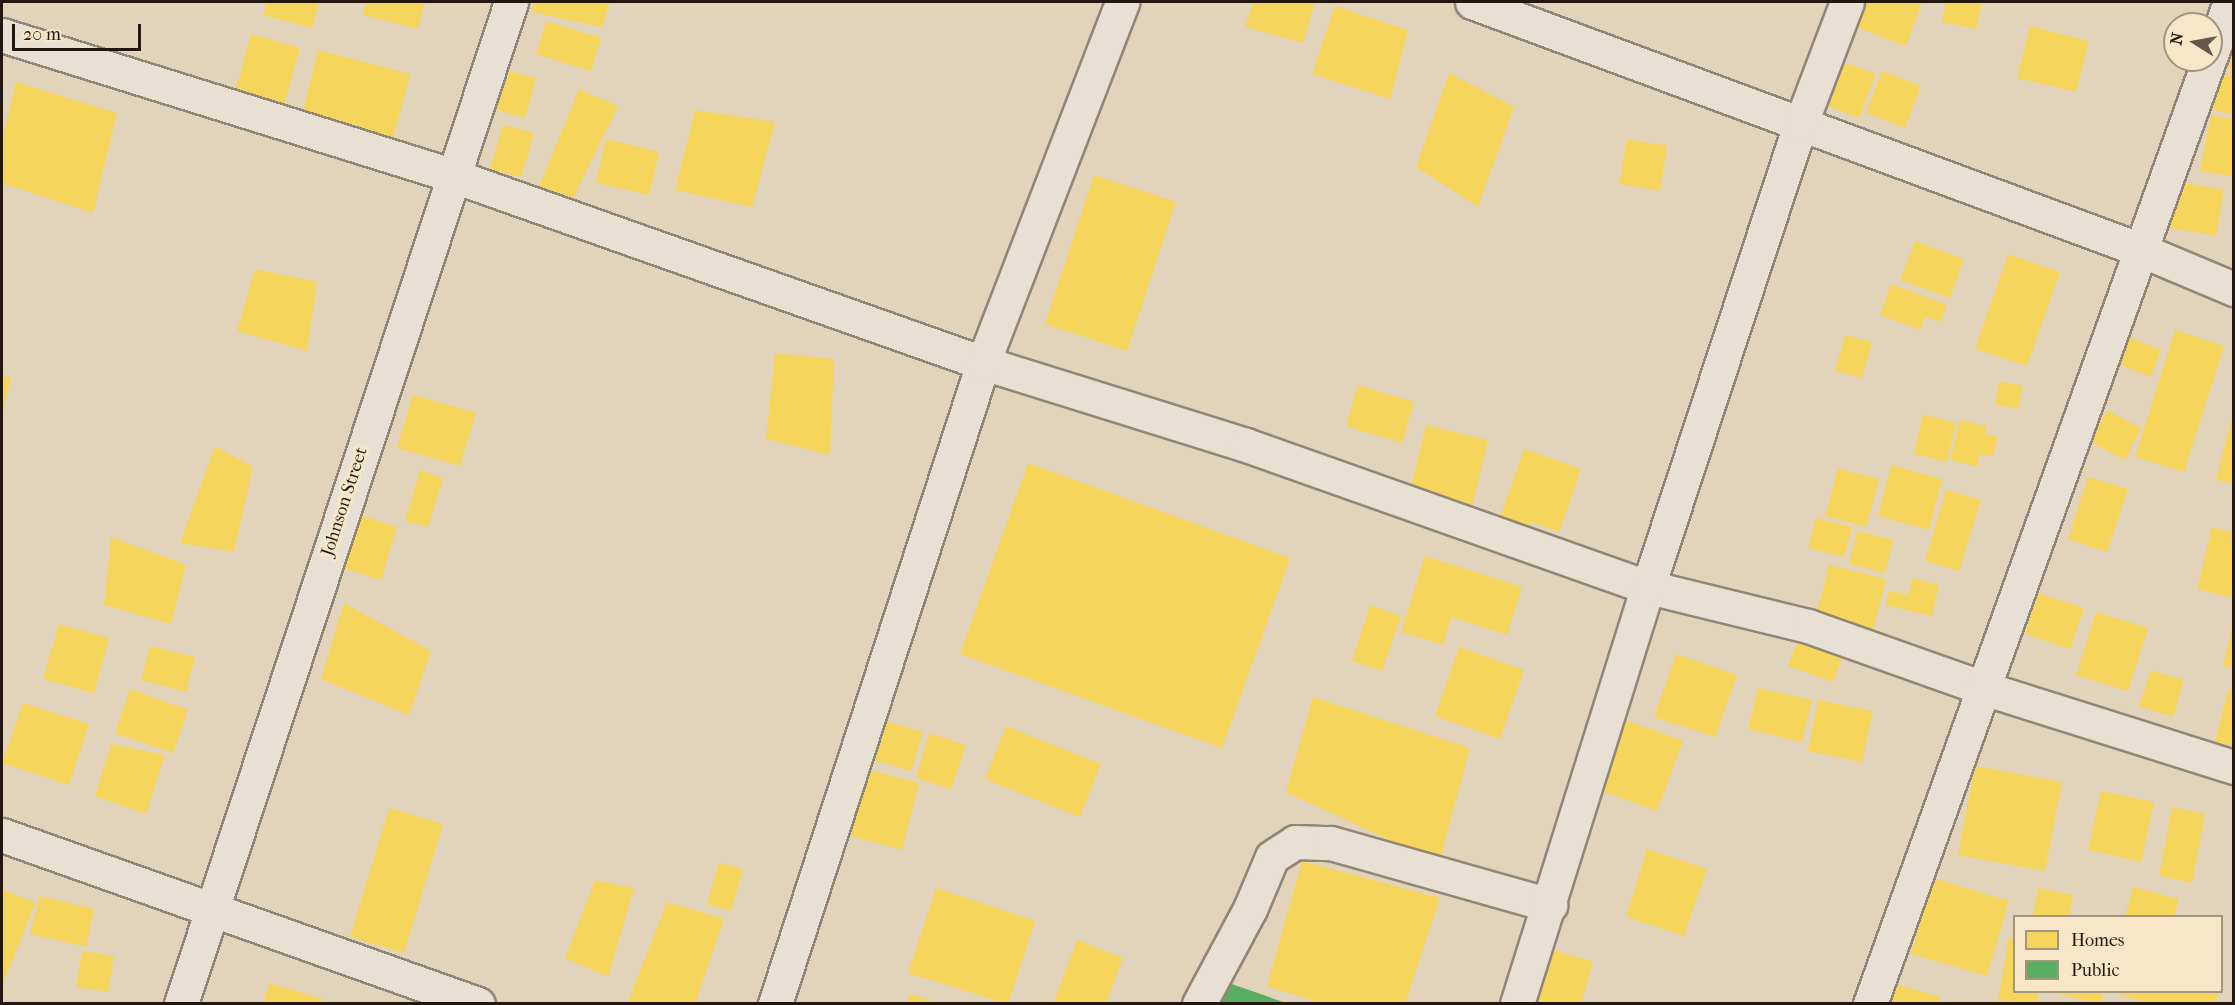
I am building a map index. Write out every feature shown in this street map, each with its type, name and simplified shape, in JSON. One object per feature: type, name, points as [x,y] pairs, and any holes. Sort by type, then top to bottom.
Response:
[{"type":"street","name":"Johnson Street","points":[[181,1004],[209,909],[511,2]]},
{"type":"street","points":[[775,1004],[983,363],[1122,2]]},
{"type":"street","points":[[1472,2],[2141,250],[2234,289]]},
{"type":"street","points":[[1517,1004],[1550,905],[1648,587],[1801,123],[1847,2]]},
{"type":"street","points":[[2223,22],[2230,2]]},
{"type":"street","points":[[2,35],[454,176],[983,363],[1246,445],[1648,587],[1808,626],[1983,688],[2234,767]]},
{"type":"street","points":[[1870,1004],[2205,72]]},
{"type":"street","points":[[2,834],[478,1004]]},
{"type":"street","points":[[1198,1004],[1250,909],[1272,857],[1294,842],[1331,843],[1550,905]]},
{"type":"building: Homes","points":[[267,2],[319,2],[312,28],[263,15]]},
{"type":"building: Homes","points":[[366,2],[425,2],[418,29],[363,15]]},
{"type":"building: Homes","points":[[534,2],[610,2],[602,27],[532,12]]},
{"type":"building: Homes","points":[[1253,2],[1315,2],[1303,43],[1245,27]]},
{"type":"building: Homes","points":[[1861,2],[1922,2],[1906,46],[1853,26]]},
{"type":"building: Homes","points":[[1946,2],[1982,2],[1976,29],[1942,22]]},
{"type":"building: Homes","points":[[1335,6],[1408,30],[1390,99],[1312,74]]},
{"type":"building: Homes","points":[[546,21],[601,38],[591,71],[536,54]]},
{"type":"building: Homes","points":[[2030,26],[2089,41],[2076,92],[2017,78]]},
{"type":"building: Homes","points":[[2234,26],[2234,70],[2223,67]]},
{"type":"building: Homes","points":[[251,34],[300,48],[282,112],[233,98]]},
{"type":"building: Homes","points":[[318,50],[410,74],[391,147],[300,123]]},
{"type":"building: Homes","points":[[1832,58],[1876,74],[1859,118],[1815,101]]},
{"type":"building: Homes","points":[[500,69],[536,78],[525,118],[490,108]]},
{"type":"building: Homes","points":[[1882,71],[1921,86],[1905,128],[1866,113]]},
{"type":"building: Homes","points":[[1449,73],[1514,107],[1478,207],[1416,167]]},
{"type":"building: Homes","points":[[2223,73],[2234,76],[2234,115],[2212,109]]},
{"type":"building: Homes","points":[[16,82],[117,113],[93,213],[2,183],[2,141]]},
{"type":"building: Homes","points":[[579,89],[618,106],[573,198],[539,186]]},
{"type":"building: Homes","points":[[695,110],[775,122],[752,207],[675,190]]},
{"type":"building: Homes","points":[[2211,115],[2234,119],[2234,177],[2200,171]]},
{"type":"building: Homes","points":[[503,125],[534,133],[521,177],[490,169]]},
{"type":"building: Homes","points":[[606,139],[659,152],[649,195],[596,183]]},
{"type":"building: Homes","points":[[1627,139],[1667,146],[1660,191],[1619,184]]},
{"type":"building: Homes","points":[[1094,175],[1176,202],[1127,351],[1045,324]]},
{"type":"building: Homes","points":[[2174,181],[2224,190],[2216,236],[2165,227]]},
{"type":"building: Homes","points":[[1915,241],[1964,259],[1950,298],[1900,280]]},
{"type":"building: Homes","points":[[2008,254],[2060,272],[2027,366],[1975,349]]},
{"type":"building: Homes","points":[[255,269],[317,282],[307,351],[237,331]]},
{"type":"building: Homes","points":[[1891,284],[1947,305],[1941,322],[1925,317],[1920,330],[1880,315]]},
{"type":"building: Homes","points":[[2175,330],[2224,346],[2184,472],[2135,457]]},
{"type":"building: Homes","points":[[1845,335],[1872,342],[1862,378],[1835,371]]},
{"type":"building: Homes","points":[[2124,335],[2161,350],[2151,377],[2113,362]]},
{"type":"building: Homes","points":[[775,353],[834,359],[830,455],[766,439]]},
{"type":"building: Homes","points":[[2,375],[11,378],[2,415]]},
{"type":"building: Homes","points":[[1999,381],[2023,386],[2018,409],[1995,405]]},
{"type":"building: Homes","points":[[1358,385],[1414,402],[1402,443],[1346,426]]},
{"type":"building: Homes","points":[[413,395],[476,413],[460,466],[397,448]]},
{"type":"building: Homes","points":[[2234,409],[2234,484],[2216,480]]},
{"type":"building: Homes","points":[[2107,410],[2141,428],[2125,460],[2090,442]]},
{"type":"building: Homes","points":[[1923,414],[1956,423],[1947,462],[1914,454]]},
{"type":"building: Homes","points":[[1960,420],[1987,426],[1985,434],[1998,436],[1993,456],[1980,454],[1977,467],[1950,460]]},
{"type":"building: Homes","points":[[1426,425],[1488,440],[1472,506],[1410,491]]},
{"type":"building: Homes","points":[[215,446],[253,467],[234,552],[180,543]]},
{"type":"building: Homes","points":[[1524,449],[1581,469],[1559,532],[1531,522],[1527,533],[1498,523]]},
{"type":"building: Homes","points":[[1028,463],[1290,558],[1222,748],[960,654]]},
{"type":"building: Homes","points":[[1891,465],[1942,479],[1929,530],[1878,516]]},
{"type":"building: Homes","points":[[1838,468],[1879,479],[1866,527],[1825,516]]},
{"type":"building: Homes","points":[[420,470],[443,478],[428,527],[405,521]]},
{"type":"building: Homes","points":[[2088,477],[2128,489],[2107,552],[2068,539]]},
{"type":"building: Homes","points":[[1946,490],[1981,500],[1959,571],[1925,561]]},
{"type":"building: Homes","points":[[354,513],[397,527],[381,580],[337,566]]},
{"type":"building: Homes","points":[[1816,518],[1852,527],[1844,557],[1808,548]]},
{"type":"building: Homes","points":[[2212,527],[2234,533],[2234,598],[2197,589]]},
{"type":"building: Homes","points":[[1857,531],[1893,540],[1885,573],[1849,564]]},
{"type":"building: Homes","points":[[111,537],[186,565],[171,624],[104,605]]},
{"type":"building: Homes","points":[[1425,556],[1522,587],[1507,635],[1451,617],[1443,645],[1401,632]]},
{"type":"building: Homes","points":[[1829,565],[1886,579],[1873,630],[1816,616]]},
{"type":"building: Homes","points":[[1913,578],[1939,585],[1932,616],[1885,605],[1889,591],[1908,595]]},
{"type":"building: Homes","points":[[2038,593],[2084,608],[2070,649],[2025,634]]},
{"type":"building: Homes","points":[[344,603],[431,651],[409,715],[321,679]]},
{"type":"building: Homes","points":[[1370,605],[1401,616],[1382,671],[1352,661]]},
{"type":"building: Homes","points":[[2096,612],[2148,628],[2128,691],[2076,675]]},
{"type":"building: Homes","points":[[2234,621],[2234,668],[2223,666]]},
{"type":"building: Homes","points":[[59,624],[109,638],[94,693],[43,679]]},
{"type":"building: Homes","points":[[1799,636],[1844,652],[1833,682],[1788,666]]},
{"type":"building: Homes","points":[[150,646],[195,657],[186,692],[141,680]]},
{"type":"building: Homes","points":[[1459,647],[1524,670],[1500,739],[1435,716]]},
{"type":"building: Homes","points":[[1676,654],[1737,675],[1715,737],[1654,717]]},
{"type":"building: Homes","points":[[2151,670],[2184,680],[2173,717],[2139,706]]},
{"type":"building: Homes","points":[[1758,688],[1812,700],[1802,742],[1748,729]]},
{"type":"building: Homes","points":[[130,689],[188,710],[173,753],[115,733]]},
{"type":"building: Homes","points":[[2228,690],[2234,691],[2234,746],[2215,742]]},
{"type":"building: Homes","points":[[1313,697],[1470,748],[1439,863],[1286,792]]},
{"type":"building: Homes","points":[[1818,700],[1873,711],[1862,762],[1808,751]]},
{"type":"building: Homes","points":[[23,703],[89,724],[69,785],[2,763]]},
{"type":"building: Homes","points":[[875,718],[923,732],[911,771],[864,757]]},
{"type":"building: Homes","points":[[1625,720],[1683,741],[1657,811],[1599,790]]},
{"type":"building: Homes","points":[[1006,726],[1101,764],[1080,817],[985,779]]},
{"type":"building: Homes","points":[[929,733],[966,745],[951,789],[916,778]]},
{"type":"building: Homes","points":[[111,744],[165,755],[146,814],[95,796]]},
{"type":"building: Homes","points":[[1975,766],[2062,782],[2045,871],[1958,855]]},
{"type":"building: Homes","points":[[857,767],[919,783],[902,850],[840,833]]},
{"type":"building: Homes","points":[[2101,791],[2154,802],[2141,862],[2088,850]]},
{"type":"building: Homes","points":[[2172,807],[2205,814],[2192,883],[2159,876]]},
{"type":"building: Homes","points":[[389,808],[443,824],[404,953],[350,937]]},
{"type":"building: Homes","points":[[1647,849],[1707,869],[1684,936],[1626,917]]},
{"type":"building: Homes","points":[[1302,861],[1440,898],[1405,1004],[1324,1004],[1267,986]]},
{"type":"building: Homes","points":[[719,862],[743,869],[731,911],[707,904]]},
{"type":"building: Homes","points":[[1933,878],[2009,901],[1987,976],[1911,954]]},
{"type":"building: Homes","points":[[595,880],[634,888],[608,977],[565,958]]},
{"type":"building: Homes","points":[[2133,887],[2179,899],[2174,915],[2125,915]]},
{"type":"building: Homes","points":[[936,888],[1035,921],[1008,1004],[908,973]]},
{"type":"building: Homes","points":[[2038,888],[2073,895],[2069,915],[2033,915]]},
{"type":"building: Homes","points":[[2,889],[35,903],[2,986]]},
{"type":"building: Homes","points":[[40,896],[94,909],[86,947],[30,934]]},
{"type":"building: Homes","points":[[667,902],[724,919],[695,1004],[627,1004]]},
{"type":"building: Homes","points":[[2009,937],[2013,938],[2013,993],[2039,993],[2036,1004],[1998,1000]]},
{"type":"building: Homes","points":[[1077,940],[1123,958],[1106,1004],[1053,1004]]},
{"type":"building: Homes","points":[[1548,948],[1593,962],[1581,1004],[1532,1001]]},
{"type":"building: Homes","points":[[82,951],[114,956],[108,992],[76,987]]},
{"type":"building: Homes","points":[[1879,979],[1940,997],[1939,1004],[1872,1004]]},
{"type":"building: Homes","points":[[269,983],[323,999],[322,1004],[263,1004]]},
{"type":"building: Homes","points":[[2054,993],[2104,993],[2100,1004]]},
{"type":"building: Homes","points":[[2113,993],[2218,993],[2216,1004],[2151,1004]]},
{"type":"building: Homes","points":[[910,994],[937,1003],[937,1004],[907,1004]]},
{"type":"building: Public","points":[[1226,982],[1286,1003],[1286,1004],[1219,1004]]}]
